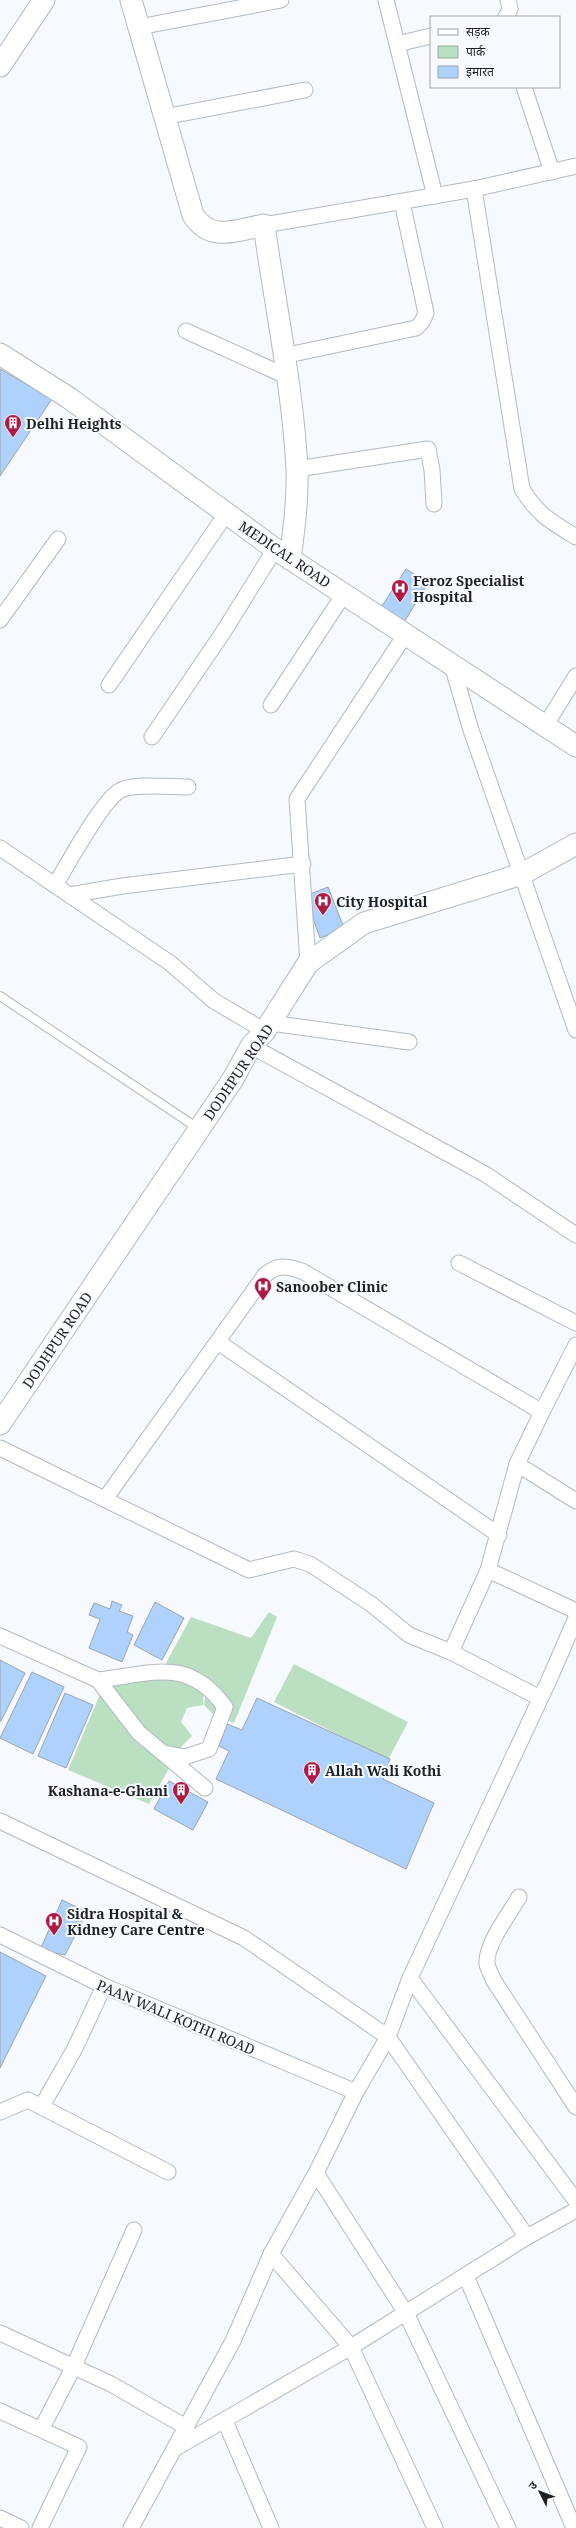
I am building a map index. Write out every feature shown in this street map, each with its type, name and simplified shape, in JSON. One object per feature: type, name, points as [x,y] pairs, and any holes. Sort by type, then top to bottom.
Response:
[{"type":"street","points":[[0,66],[44,0]]},
{"type":"street","points":[[131,0],[193,215],[201,227],[217,233],[474,189],[576,166]]},
{"type":"street","points":[[139,27],[257,2],[281,0]]},
{"type":"street","points":[[386,0],[435,196]]},
{"type":"street","points":[[506,16],[510,9],[508,0]]},
{"type":"street","points":[[397,44],[430,36]]},
{"type":"street","points":[[524,88],[552,172]]},
{"type":"street","points":[[164,117],[305,90]]},
{"type":"street","points":[[474,189],[522,489],[533,508],[547,520],[576,537]]},
{"type":"street","points":[[186,331],[284,366],[416,328],[422,322],[426,313],[402,202]]},
{"type":"street","points":[[152,737],[224,631],[283,554],[296,518],[297,469],[264,225]]},
{"type":"street","name":"MEDICAL ROAD","points":[[0,354],[69,398],[226,514],[283,554],[576,746]]},
{"type":"street","points":[[297,469],[428,449],[432,470],[434,504]]},
{"type":"street","points":[[109,685],[226,514]]},
{"type":"street","points":[[0,620],[58,539]]},
{"type":"street","points":[[271,705],[344,594]]},
{"type":"street","points":[[308,963],[303,864],[297,799],[405,635]]},
{"type":"street","points":[[452,665],[471,730],[576,1030]]},
{"type":"street","points":[[545,726],[576,676]]},
{"type":"street","points":[[55,885],[100,812],[111,797],[121,790],[133,788],[188,787]]},
{"type":"street","name":"DODHPUR ROAD","points":[[0,1424],[233,1079],[251,1046],[268,1027],[308,963],[364,922],[522,874],[576,844]]},
{"type":"street","points":[[0,848],[170,963],[214,1001],[268,1027],[409,1042]]},
{"type":"street","points":[[70,895],[122,886],[303,864]]},
{"type":"street","points":[[251,1046],[485,1174],[576,1235]]},
{"type":"street","points":[[459,1263],[576,1323]]},
{"type":"street","points":[[105,1499],[265,1275],[274,1267],[284,1266],[302,1271],[542,1412]]},
{"type":"street","points":[[218,1342],[498,1535]]},
{"type":"street","points":[[451,1652],[488,1570],[517,1464],[576,1345]]},
{"type":"street","points":[[0,1448],[249,1570],[294,1559],[310,1564],[371,1604],[409,1635],[451,1652],[540,1698]]},
{"type":"street","points":[[517,1464],[576,1502]]},
{"type":"street","points":[[488,1570],[576,1611]]},
{"type":"street","points":[[131,2528],[233,2341],[271,2254],[316,2173],[356,2092],[388,2037],[410,1978],[576,1618]]},
{"type":"street","points":[[0,1636],[98,1680],[139,1734],[205,1788]]},
{"type":"street","points":[[98,1680],[170,1671],[186,1673],[199,1681],[217,1696],[225,1707],[209,1749],[185,1757],[162,1752]]},
{"type":"street","points":[[0,1821],[244,1938],[388,2037],[528,2236]]},
{"type":"street","points":[[519,1897],[489,1950],[487,1963],[494,1981],[576,2107]]},
{"type":"street","name":"PAAN WALI KOTHI ROAD","points":[[0,1935],[104,1986],[356,2092]]},
{"type":"street","points":[[410,1978],[576,2201]]},
{"type":"street","points":[[42,2106],[75,2048],[104,1986]]},
{"type":"street","points":[[0,2112],[28,2100],[168,2172]]},
{"type":"street","points":[[316,2173],[406,2313],[508,2528]]},
{"type":"street","points":[[174,2449],[225,2421],[406,2313],[528,2236],[576,2210]]},
{"type":"street","points":[[42,2428],[74,2366],[134,2230]]},
{"type":"street","points":[[271,2254],[351,2346],[435,2528]]},
{"type":"street","points":[[466,2276],[574,2528]]},
{"type":"street","points":[[0,2333],[111,2384],[186,2427]]},
{"type":"street","points":[[0,2411],[42,2428],[79,2447],[40,2528]]},
{"type":"street","points":[[225,2421],[271,2528]]},
{"type":"street","points":[[0,2518],[21,2528]]},
{"type":"lane","points":[[0,996],[199,1130]]},
{"type":"green space","points":[[269,1612],[277,1617],[234,1723],[213,1714],[204,1705],[206,1691],[166,1663],[191,1617],[251,1638]]},
{"type":"green space","points":[[294,1664],[408,1722],[388,1760],[274,1702]]},
{"type":"green space","points":[[165,1674],[204,1690],[203,1705],[187,1708],[181,1722],[192,1736],[179,1749],[162,1746],[145,1731],[109,1683]]},
{"type":"green space","points":[[101,1692],[171,1765],[149,1804],[68,1770]]},
{"type":"building","name":"Delhi Heights","points":[[0,369],[52,399],[0,476]]},
{"type":"building","points":[[406,569],[428,583],[401,627],[378,612]]},
{"type":"building","points":[[328,887],[344,928],[320,938],[305,896]]},
{"type":"building","points":[[112,1601],[122,1605],[119,1611],[133,1616],[127,1632],[133,1635],[122,1662],[89,1648],[100,1619],[89,1615],[94,1603],[110,1609]]},
{"type":"building","points":[[155,1602],[184,1618],[162,1660],[134,1645]]},
{"type":"building","points":[[0,1660],[25,1673],[1,1721],[0,1721]]},
{"type":"building","points":[[32,1672],[64,1687],[33,1754],[0,1738]]},
{"type":"building","points":[[65,1693],[93,1705],[66,1768],[38,1756]]},
{"type":"building","name":"Allah Wali Kothi","points":[[257,1698],[390,1759],[383,1779],[434,1803],[406,1869],[216,1779],[229,1751],[219,1746],[227,1724],[242,1730]]},
{"type":"building","name":"Kashana-e-Ghani","points":[[169,1781],[208,1802],[193,1830],[154,1809]]},
{"type":"building","points":[[62,1900],[87,1912],[65,1955],[40,1950]]},
{"type":"building","points":[[0,1952],[46,1976],[0,2068]]},
{"type":"place","name":"Delhi Heights","points":[[13,438]]},
{"type":"place","name":"Feroz Specialist Hospital","points":[[400,603]]},
{"type":"place","name":"City Hospital","points":[[323,916]]},
{"type":"place","name":"Sanoober Clinic","points":[[263,1301]]},
{"type":"place","name":"Allah Wali Kothi","points":[[312,1785]]},
{"type":"place","name":"Kashana-e-Ghani","points":[[181,1805]]},
{"type":"place","name":"Sidra Hospital & Kidney Care Centre","points":[[54,1936]]}]
